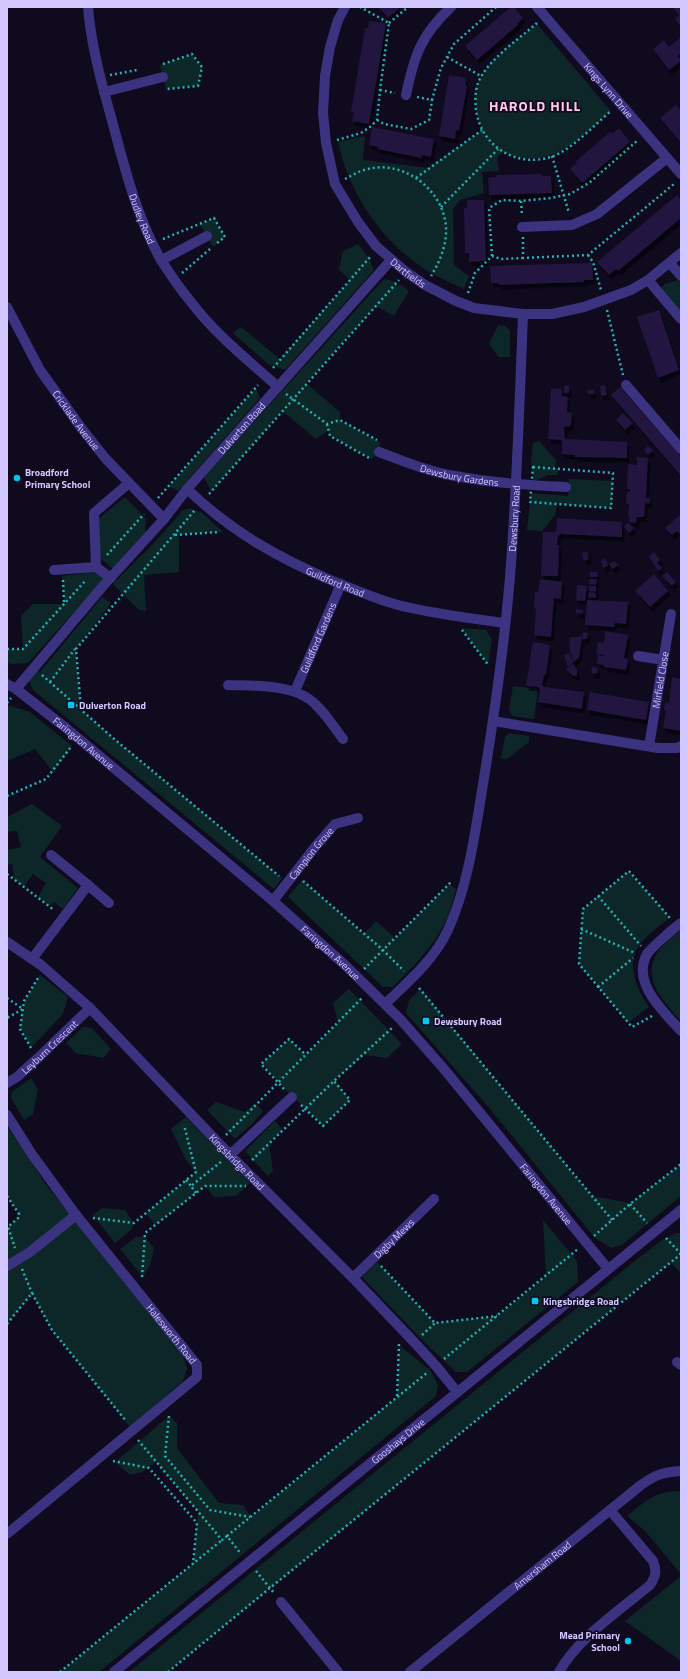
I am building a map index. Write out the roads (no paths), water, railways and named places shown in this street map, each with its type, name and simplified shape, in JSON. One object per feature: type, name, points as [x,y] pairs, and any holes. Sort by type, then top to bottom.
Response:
[{"type":"street","name":"Dudley Road","points":[[88,7],[94,52],[104,92],[135,200],[149,234],[162,260],[191,303],[218,333],[278,387]]},
{"type":"street","name":"Dartfields","points":[[345,7],[338,20],[330,47],[325,76],[323,113],[326,143],[335,184],[358,222],[378,248],[406,272],[425,285],[474,308],[523,314],[552,314],[584,307],[631,290],[648,280],[681,253]]},
{"type":"street","points":[[406,95],[412,66],[420,45],[433,24],[451,7]]},
{"type":"street","name":"Kings Lynn Drive","points":[[537,7],[681,174]]},
{"type":"street","points":[[104,92],[163,77]]},
{"type":"street","points":[[522,227],[572,225],[597,214],[667,158]]},
{"type":"street","points":[[162,260],[206,236]]},
{"type":"street","name":"Dulverton Road","points":[[12,687],[34,668],[110,578],[164,519],[187,489],[391,260]]},
{"type":"street","points":[[670,263],[681,276]]},
{"type":"street","points":[[648,280],[681,319]]},
{"type":"street","name":"Cricklade Avenue","points":[[7,307],[40,370],[82,429],[106,459],[164,519]]},
{"type":"street","name":"Dewsbury Road","points":[[385,1004],[425,965],[447,931],[464,886],[475,831],[499,678],[511,564],[523,314]]},
{"type":"street","points":[[626,385],[681,448]]},
{"type":"street","name":"Dewsbury Gardens","points":[[379,452],[404,462],[454,476],[516,484],[566,487]]},
{"type":"street","points":[[96,566],[94,513],[129,483]]},
{"type":"street","name":"Guildford Road","points":[[187,489],[237,532],[285,559],[371,597],[398,605],[452,616],[505,623]]},
{"type":"street","points":[[58,570],[96,566],[110,578]]},
{"type":"street","name":"Guildford Gardens","points":[[295,691],[341,584]]},
{"type":"street","name":"Mirfield Close","points":[[649,746],[671,614]]},
{"type":"street","points":[[638,656],[663,660]]},
{"type":"street","points":[[228,685],[261,686],[295,691],[310,699],[343,738]]},
{"type":"street","name":"Faringdon Avenue","points":[[12,687],[79,739],[273,901],[385,1004],[444,1069],[608,1269]]},
{"type":"street","points":[[493,721],[649,746],[677,748],[681,746]]},
{"type":"street","name":"Campion Grove","points":[[273,901],[294,873],[335,824],[358,818]]},
{"type":"street","points":[[50,855],[109,903]]},
{"type":"street","points":[[32,959],[88,885]]},
{"type":"street","points":[[679,924],[648,954],[642,968],[644,979],[649,991],[681,1031]]},
{"type":"street","name":"Kingsbridge Road","points":[[7,942],[32,959],[90,1008],[219,1143],[399,1326],[436,1366],[457,1392]]},
{"type":"street","name":"Leyburn Crescent","points":[[7,1083],[17,1077],[37,1059],[90,1008]]},
{"type":"street","points":[[230,1154],[292,1097]]},
{"type":"street","name":"Halesworth Road","points":[[7,1115],[31,1153],[76,1215],[197,1365],[197,1377],[7,1534]]},
{"type":"street","name":"Digby Mews","points":[[353,1278],[434,1199]]},
{"type":"street","name":"Gooshays Drive","points":[[114,1672],[681,1210]]},
{"type":"street","points":[[7,1266],[30,1252],[76,1215]]},
{"type":"street","name":"Amersham Road","points":[[410,1672],[653,1476],[666,1472],[681,1471]]},
{"type":"street","points":[[559,1672],[567,1658],[584,1640],[650,1585],[656,1576],[656,1567],[653,1561],[610,1510]]},
{"type":"street","points":[[281,1602],[338,1672]]},
{"type":"place","name":"Broadford Primary School","points":[[17,478]]},
{"type":"place","name":"Dulverton Road","points":[[71,705]]},
{"type":"place","name":"Dewsbury Road","points":[[426,1021]]},
{"type":"place","name":"Kingsbridge Road","points":[[535,1301]]},
{"type":"place","name":"Mead Primary School","points":[[628,1641]]},
{"type":"district","name":"HAROLD HILL","points":[[535,105]]}]
